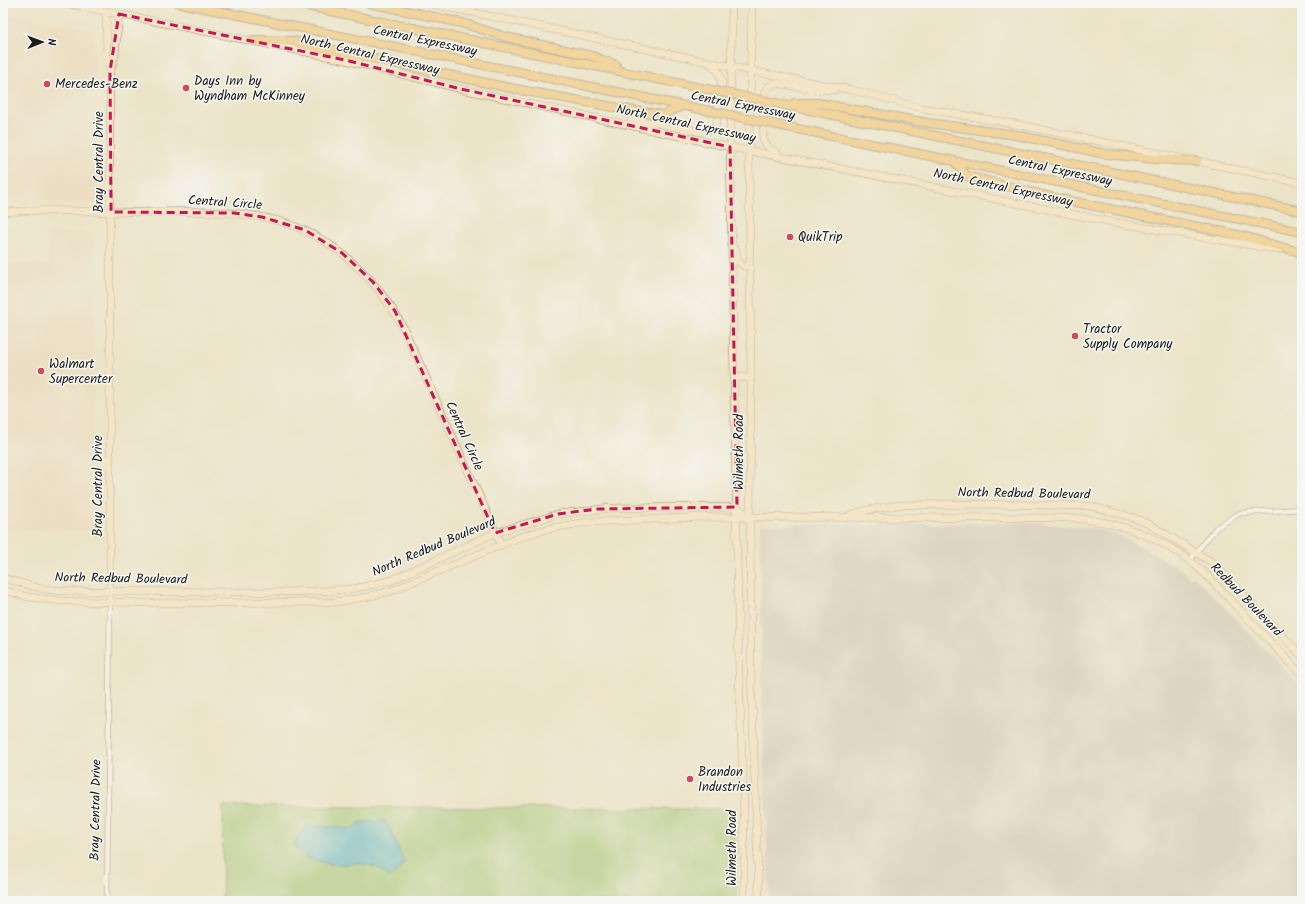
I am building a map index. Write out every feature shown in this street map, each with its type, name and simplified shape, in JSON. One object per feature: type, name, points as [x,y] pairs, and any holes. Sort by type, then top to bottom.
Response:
[{"type":"highway","name":"Central Expressway","points":[[179,3],[1302,232]]},
{"type":"highway","name":"Central Expressway","points":[[292,3],[1302,211]]},
{"type":"highway","points":[[369,3],[462,23],[506,37],[592,56],[637,73]]},
{"type":"highway","points":[[253,40],[292,42],[530,92],[635,111],[663,115],[682,106]]},
{"type":"highway","points":[[775,103],[818,103],[928,123],[1016,135],[1106,154],[1196,161]]},
{"type":"highway","points":[[954,161],[967,176],[1056,198],[1243,236],[1302,254]]},
{"type":"main road","points":[[427,3],[706,60],[752,71],[852,90],[922,108],[1020,125],[1302,183]]},
{"type":"main road","name":"Wilmeth Road","points":[[732,3],[730,147],[744,901]]},
{"type":"main road","name":"Wilmeth Road","points":[[752,3],[752,71],[749,151],[751,671],[759,901]]},
{"type":"main road","name":"North Central Expressway","points":[[71,4],[253,40],[379,67],[461,89],[749,151],[781,156],[1112,222],[1302,254]]},
{"type":"main road","name":"Bray Central Drive","points":[[106,11],[106,54],[110,71],[111,212],[110,603]]},
{"type":"main road","name":"Bray Central Drive","points":[[110,71],[115,55],[119,14]]},
{"type":"main road","points":[[613,121],[657,123],[701,132],[713,130],[716,125],[722,82],[718,71],[706,60]]},
{"type":"main road","points":[[781,156],[768,148],[763,140],[764,93],[768,87],[776,83],[819,90],[852,90]]},
{"type":"main road","points":[[731,191],[735,211],[737,261],[744,266],[750,267]]},
{"type":"main road","name":"Central Circle","points":[[3,212],[234,213],[262,217],[305,230],[342,253],[373,282],[398,317],[500,544]]},
{"type":"main road","points":[[735,377],[751,378]]},
{"type":"main road","name":"North Redbud Boulevard","points":[[844,517],[862,511],[899,505],[1091,506],[1131,516],[1149,524],[1196,552]]},
{"type":"main road","points":[[737,507],[750,517]]},
{"type":"main road","name":"North Redbud Boulevard","points":[[3,578],[39,588],[61,591],[323,591],[364,587],[399,577],[495,533],[558,514],[597,509],[737,507]]},
{"type":"main road","name":"North Redbud Boulevard","points":[[3,590],[18,595],[48,600],[110,603],[326,602],[366,597],[398,588],[500,544],[547,529],[587,522],[738,517],[1031,517],[1088,519],[1126,528],[1148,536],[1176,551],[1189,561]]},
{"type":"main road","name":"Redbud Boulevard","points":[[1196,552],[1220,570],[1302,656]]},
{"type":"main road","name":"Redbud Boulevard","points":[[1189,561],[1214,584],[1302,674]]},
{"type":"main road","points":[[364,587],[366,597]]},
{"type":"main road","points":[[229,592],[229,603]]},
{"type":"main road","points":[[743,787],[755,786]]},
{"type":"street","points":[[1189,561],[1216,528],[1240,513],[1302,509]]},
{"type":"street","name":"Bray Central Drive","points":[[107,901],[110,603]]},
{"type":"highlighted area","points":[[119,14],[345,60],[461,89],[730,147],[737,507],[597,509],[558,514],[495,533],[395,311],[373,282],[342,253],[305,230],[262,217],[234,213],[111,212],[110,71]]},
{"type":"shaded area","points":[[3,13],[94,30],[97,204],[3,204]]},
{"type":"shaded area","points":[[48,232],[93,233],[93,531],[3,530],[3,264],[48,264]]},
{"type":"shaded area","points":[[1040,523],[1091,528],[1117,534],[1175,565],[1189,577],[1195,577],[1302,687],[1302,901],[769,901],[762,705],[760,525]]},
{"type":"green space","points":[[223,806],[734,809],[737,901],[222,901]]},
{"type":"water","points":[[384,820],[390,828],[404,863],[394,876],[388,876],[378,868],[361,863],[335,865],[308,859],[294,847],[295,841],[301,832],[309,825],[351,829],[361,822]]},
{"type":"place","name":"Mercedes-Benz","points":[[47,84]]},
{"type":"place","name":"Days Inn by Wyndham McKinney","points":[[186,88]]},
{"type":"place","name":"QuikTrip","points":[[790,237]]},
{"type":"place","name":"Tractor Supply Company","points":[[1075,336]]},
{"type":"place","name":"Walmart Supercenter","points":[[41,371]]},
{"type":"place","name":"Brandon Industries","points":[[690,779]]}]
